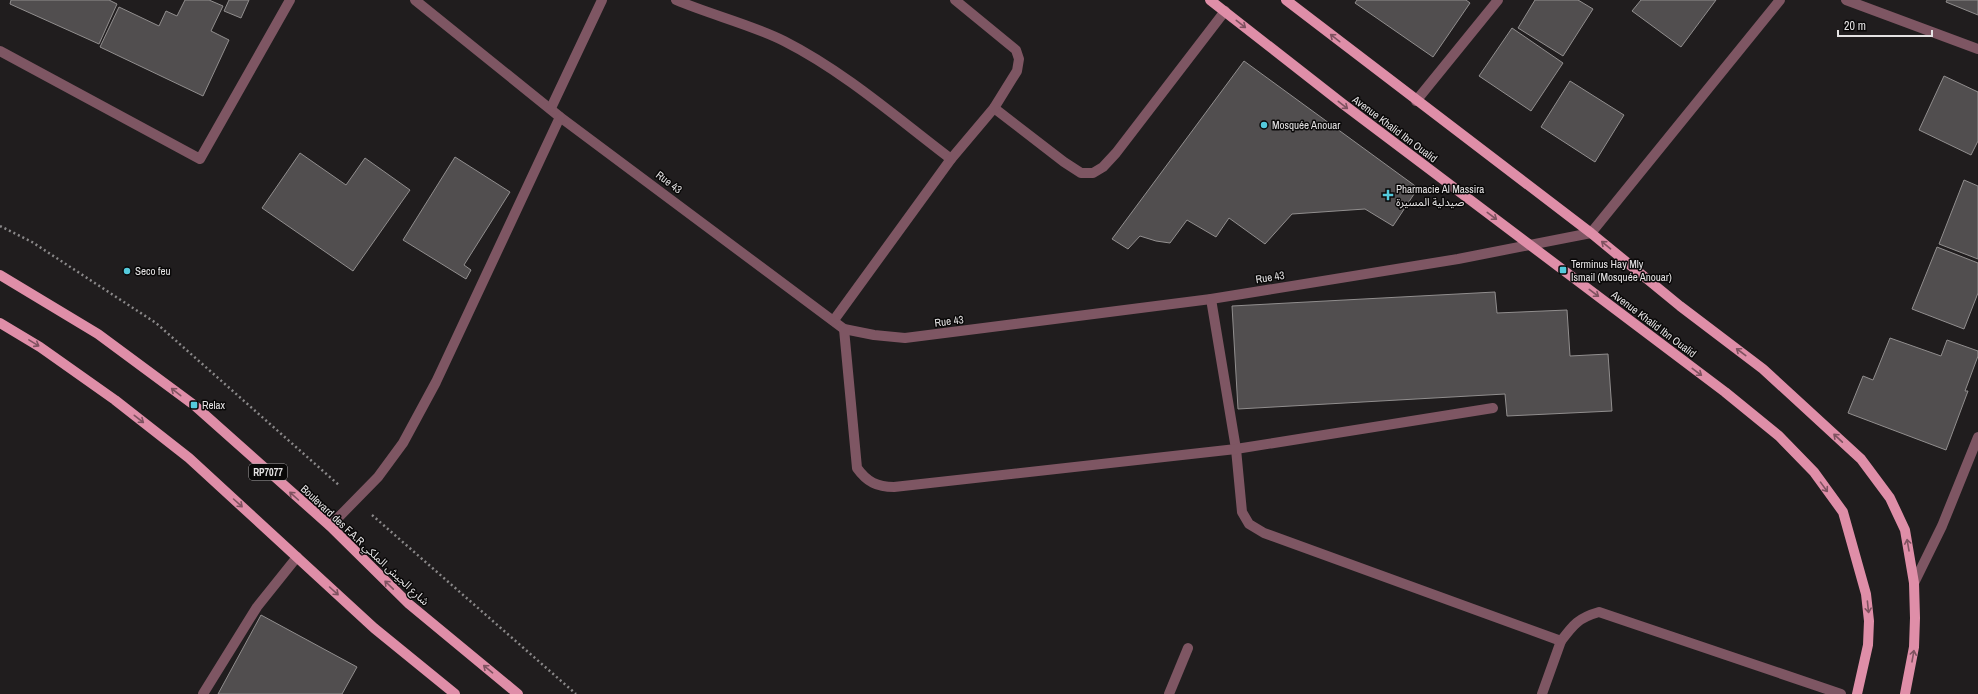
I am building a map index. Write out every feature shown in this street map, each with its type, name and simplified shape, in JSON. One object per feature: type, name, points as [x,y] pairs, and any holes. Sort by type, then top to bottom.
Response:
[{"type":"main road","name":"Avenue Khalid Ibn Oualid","points":[[1210,0],[1343,104],[1724,392],[1779,436],[1814,472],[1843,512],[1866,594],[1869,621],[1868,645],[1857,694]]},
{"type":"main road","points":[[1286,0],[1416,101],[1591,233],[1680,306],[1763,369],[1861,459],[1890,498],[1905,530],[1914,583],[1914,646],[1905,694]]},
{"type":"main road","name":"Boulevard des F.A.R شارع الجيش الملكي","points":[[0,275],[98,334],[194,406],[330,526],[410,604],[518,694]]},
{"type":"main road","points":[[0,323],[40,347],[115,400],[189,458],[374,628],[455,694]]},
{"type":"street","points":[[0,51],[200,159],[290,0]]},
{"type":"street","name":"Rue 43","points":[[415,0],[551,108],[560,117],[834,320],[844,329],[874,335],[905,338],[1212,299],[1458,259],[1591,233]]},
{"type":"street","points":[[551,108],[602,0]]},
{"type":"street","points":[[676,0],[777,38],[808,55],[840,75],[951,159]]},
{"type":"street","points":[[834,320],[951,159],[994,108],[1017,71],[1020,59],[1016,50],[955,0]]},
{"type":"street","points":[[1416,101],[1498,0]]},
{"type":"street","points":[[1591,233],[1780,0]]},
{"type":"street","points":[[1846,0],[1978,49]]},
{"type":"street","points":[[994,108],[1064,162],[1081,172],[1093,173],[1103,167],[1116,153],[1225,11]]},
{"type":"street","points":[[330,526],[378,477],[403,443],[436,382],[560,117]]},
{"type":"street","points":[[1212,299],[1236,449],[1242,512],[1249,524],[1264,533],[1561,641]]},
{"type":"street","points":[[844,329],[855,460],[857,468],[864,477],[873,484],[882,487],[894,487],[1236,449],[1493,408]]},
{"type":"street","points":[[1914,583],[1942,526],[1978,437]]},
{"type":"street","points":[[203,694],[256,607],[297,557]]},
{"type":"street","points":[[1542,694],[1561,641],[1574,624],[1584,616],[1599,612],[1841,694]]},
{"type":"street","points":[[1169,694],[1188,648]]},
{"type":"path","points":[[0,226],[32,242],[156,323],[576,694]]},
{"type":"building","points":[[11,0],[109,0],[117,4],[99,44],[10,4]]},
{"type":"building","points":[[185,0],[209,0],[223,6],[211,31],[229,40],[203,96],[100,47],[119,7],[159,26],[166,11],[177,16]]},
{"type":"building","points":[[229,0],[249,0],[241,18],[224,11]]},
{"type":"building","points":[[1357,0],[1466,0],[1470,3],[1433,57],[1355,3]]},
{"type":"building","points":[[1535,0],[1578,0],[1593,9],[1563,56],[1518,28]]},
{"type":"building","points":[[1641,0],[1716,0],[1681,47],[1632,11]]},
{"type":"building","points":[[1947,0],[1978,0],[1978,15],[1946,2]]},
{"type":"building","points":[[1512,28],[1563,63],[1531,111],[1479,76]]},
{"type":"building","name":"Mosquée Anouar","points":[[1244,61],[1418,188],[1393,226],[1365,209],[1292,214],[1265,244],[1229,218],[1216,237],[1187,220],[1170,243],[1156,241],[1140,236],[1128,249],[1112,239]]},
{"type":"building","points":[[1944,76],[1978,92],[1978,141],[1971,155],[1919,130]]},
{"type":"building","points":[[1570,81],[1624,115],[1595,162],[1541,127]]},
{"type":"building","points":[[300,153],[346,185],[365,158],[410,190],[353,271],[262,208]]},
{"type":"building","points":[[455,157],[510,192],[464,265],[471,270],[466,279],[403,240]]},
{"type":"building","points":[[1964,180],[1978,186],[1978,259],[1939,244]]},
{"type":"building","points":[[1937,247],[1978,263],[1978,293],[1964,329],[1912,309]]},
{"type":"building","points":[[1495,292],[1497,313],[1567,310],[1570,356],[1608,354],[1612,411],[1507,416],[1505,394],[1238,409],[1232,306]]},
{"type":"building","points":[[1890,338],[1941,356],[1947,340],[1978,351],[1978,356],[1965,391],[1968,391],[1946,450],[1848,413],[1863,376],[1873,380]]},
{"type":"building","points":[[261,615],[357,667],[342,694],[218,694]]},
{"type":"place","name":"Mosquée Anouar","points":[[1264,125]]},
{"type":"place","name":"Pharmacie Al Massira صيدلية المسيرة","points":[[1388,195]]},
{"type":"place","name":"Terminus Hay Mly Ismail (Mosquée Anouar)","points":[[1563,270]]},
{"type":"place","name":"Seco feu","points":[[127,271]]},
{"type":"place","name":"Relax","points":[[194,405]]}]
